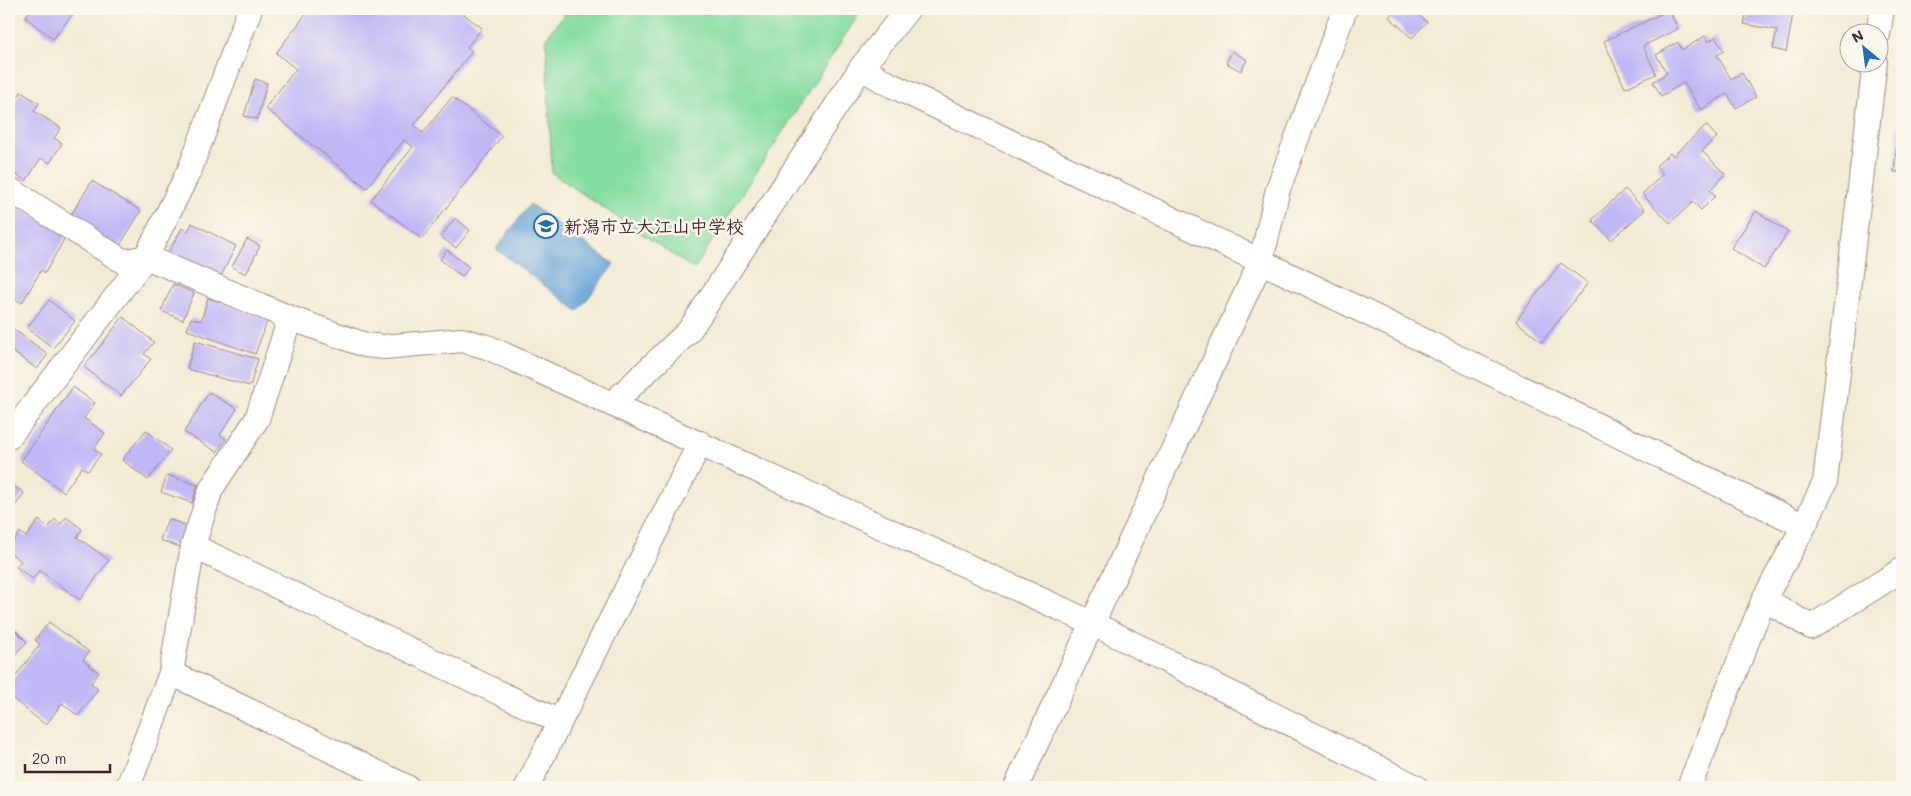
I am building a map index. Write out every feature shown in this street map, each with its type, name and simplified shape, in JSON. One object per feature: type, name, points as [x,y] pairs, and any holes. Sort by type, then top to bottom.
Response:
[{"type":"street","points":[[9,437],[146,257],[190,169],[250,9]]},
{"type":"street","points":[[612,404],[689,331],[861,68],[908,9]]},
{"type":"street","points":[[1016,787],[1260,261],[1278,189],[1345,9]]},
{"type":"street","points":[[1880,22],[1882,9]]},
{"type":"street","points":[[861,68],[889,84],[1260,261],[1804,526]]},
{"type":"street","points":[[1689,787],[1764,599],[1804,526],[1825,482],[1874,72]]},
{"type":"street","points":[[9,189],[124,262],[146,257],[290,318],[365,345],[384,347],[462,340],[487,347],[1092,623],[1416,787]]},
{"type":"street","points":[[128,787],[172,673],[193,546],[211,489],[256,419],[290,318]]},
{"type":"street","points":[[528,787],[700,443]]},
{"type":"street","points":[[193,546],[560,722]]},
{"type":"street","points":[[1764,599],[1811,627],[1902,570]]},
{"type":"street","points":[[172,673],[407,787]]},
{"type":"green space","points":[[568,9],[862,9],[694,269],[552,173],[546,38]]},
{"type":"water","points":[[530,204],[614,264],[578,311],[496,249]]},
{"type":"building","points":[[31,9],[77,9],[53,39],[25,17]]},
{"type":"building","points":[[310,9],[457,9],[482,28],[467,47],[472,51],[414,125],[423,133],[452,97],[502,136],[422,239],[371,200],[413,147],[404,140],[367,188],[265,108],[296,69],[276,53]]},
{"type":"building","points":[[1396,9],[1412,9],[1427,22],[1412,38],[1389,17]]},
{"type":"building","points":[[1747,9],[1794,9],[1786,52],[1773,49],[1777,30],[1744,24]]},
{"type":"building","points":[[1669,10],[1678,29],[1643,46],[1656,74],[1625,88],[1604,41]]},
{"type":"building","points":[[1705,36],[1708,42],[1715,37],[1724,51],[1717,55],[1731,79],[1742,73],[1756,97],[1736,108],[1727,94],[1701,110],[1684,83],[1661,96],[1653,82],[1667,73],[1656,55],[1678,42],[1682,50]]},
{"type":"building","points":[[1232,51],[1247,60],[1241,71],[1226,63]]},
{"type":"building","points":[[255,79],[267,83],[257,119],[244,116]]},
{"type":"building","points":[[21,92],[39,103],[34,111],[61,128],[54,138],[62,143],[50,163],[41,158],[26,181],[9,170],[9,135],[11,131],[9,130],[9,111]]},
{"type":"building","points":[[1899,117],[1902,117],[1902,172],[1894,172]]},
{"type":"building","points":[[1706,125],[1717,137],[1702,151],[1725,174],[1710,190],[1715,196],[1701,210],[1693,202],[1670,223],[1642,194],[1663,174],[1656,166],[1670,153],[1673,156]]},
{"type":"building","points":[[92,181],[141,211],[117,250],[68,220]]},
{"type":"building","points":[[1625,189],[1645,210],[1611,240],[1592,220]]},
{"type":"building","points":[[16,205],[67,234],[45,273],[41,270],[22,303],[9,296],[9,218]]},
{"type":"building","points":[[1756,211],[1788,232],[1764,269],[1731,248]]},
{"type":"building","points":[[455,218],[470,230],[456,248],[441,237]]},
{"type":"building","points":[[192,223],[236,246],[220,278],[166,257],[182,228],[188,231]]},
{"type":"building","points":[[247,239],[260,246],[246,274],[232,267]]},
{"type":"building","points":[[447,250],[469,267],[462,277],[440,259]]},
{"type":"building","points":[[1561,263],[1588,283],[1542,342],[1516,321]]},
{"type":"building","points":[[173,284],[194,293],[183,320],[161,311]]},
{"type":"building","points":[[208,298],[268,319],[255,354],[187,330],[191,318],[201,321]]},
{"type":"building","points":[[49,300],[75,321],[53,348],[27,328]]},
{"type":"building","points":[[123,317],[154,342],[144,354],[151,359],[121,396],[84,367]]},
{"type":"building","points":[[9,326],[48,354],[37,369],[9,349]]},
{"type":"building","points":[[195,341],[258,359],[250,386],[187,369]]},
{"type":"building","points":[[73,387],[95,403],[84,418],[105,433],[94,449],[101,454],[88,471],[82,467],[64,492],[21,461]]},
{"type":"building","points":[[209,392],[237,409],[220,435],[226,439],[217,452],[184,432]]},
{"type":"building","points":[[9,402],[14,407],[9,414]]},
{"type":"building","points":[[146,430],[171,450],[148,480],[122,460]]},
{"type":"building","points":[[167,475],[198,485],[192,503],[161,492]]},
{"type":"building","points":[[9,483],[24,493],[9,515]]},
{"type":"building","points":[[66,517],[82,529],[77,537],[109,560],[80,600],[39,570],[33,579],[16,567],[21,561],[9,552],[9,547],[20,532],[26,537],[39,520],[48,528],[55,519],[61,524]]},
{"type":"building","points":[[168,519],[187,526],[180,547],[160,540]]},
{"type":"building","points":[[49,622],[89,652],[83,660],[99,673],[91,683],[98,689],[78,716],[62,703],[46,725],[9,696],[9,685],[40,644],[35,640]]},
{"type":"building","points":[[9,624],[27,642],[9,660]]},
{"type":"place","name":"新潟市立大江山中学校","points":[[546,226]]}]
